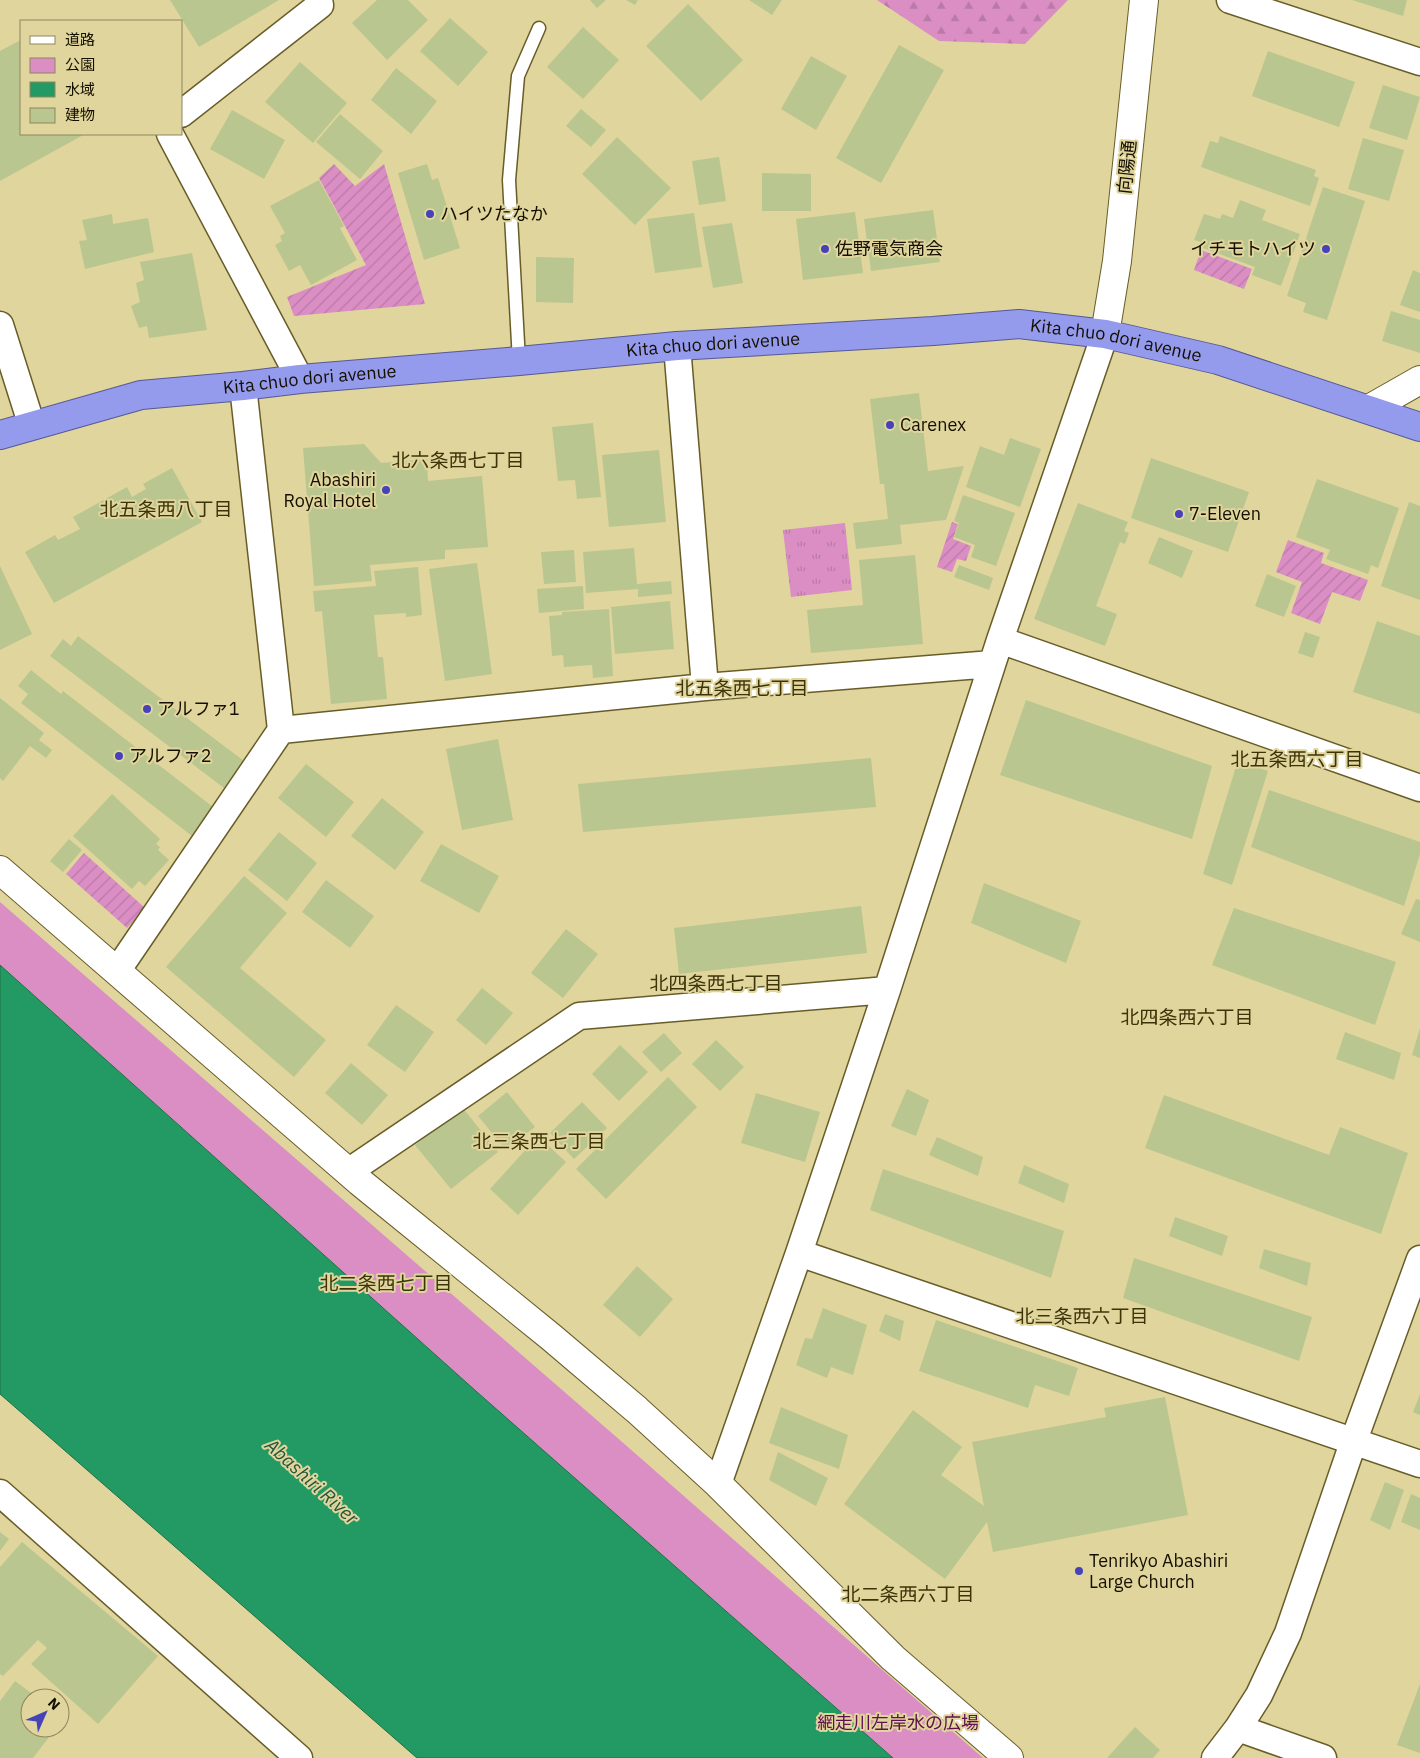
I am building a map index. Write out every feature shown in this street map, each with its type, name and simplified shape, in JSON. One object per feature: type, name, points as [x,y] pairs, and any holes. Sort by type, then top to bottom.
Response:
[{"type":"highway","name":"Kita chuo dori avenue","points":[[0,435],[141,395],[300,379],[519,362],[677,346],[1019,324],[1105,334],[1218,360],[1420,427]]},
{"type":"street","points":[[182,113],[320,5],[319,0]]},
{"type":"street","name":"向陽通","points":[[1105,334],[1118,261],[1144,0]]},
{"type":"street","points":[[1230,0],[1420,62]]},
{"type":"street","points":[[171,135],[300,379]]},
{"type":"street","points":[[0,325],[32,426]]},
{"type":"street","points":[[718,1484],[887,990],[996,652],[1105,334]]},
{"type":"street","points":[[677,346],[705,687]]},
{"type":"street","points":[[1369,409],[1420,380]]},
{"type":"street","points":[[117,971],[281,730],[243,386]]},
{"type":"street","points":[[281,730],[705,687],[996,652],[1420,788]]},
{"type":"street","points":[[0,870],[348,1172],[551,1337],[637,1410],[718,1484],[893,1658],[1009,1758]]},
{"type":"street","points":[[348,1172],[579,1016],[887,990]]},
{"type":"street","points":[[798,1253],[1354,1440],[1420,1464]]},
{"type":"street","points":[[1215,1758],[1260,1695],[1288,1633],[1354,1440],[1420,1259]]},
{"type":"street","points":[[0,1493],[293,1756]]},
{"type":"street","points":[[1238,1728],[1323,1758]]},
{"type":"lane","points":[[519,362],[509,180],[518,76],[539,28]]},
{"type":"green space","points":[[877,0],[1068,0],[1025,44],[939,41]]},
{"type":"green space","points":[[334,164],[355,186],[384,164],[425,304],[294,316],[287,297],[366,265],[319,178]]},
{"type":"green space","points":[[1201,250],[1252,269],[1244,289],[1194,270]]},
{"type":"green space","points":[[952,522],[958,524],[953,539],[971,546],[966,561],[957,559],[952,572],[937,567]]},
{"type":"green space","points":[[845,523],[852,590],[791,597],[783,530]]},
{"type":"green space","points":[[1288,540],[1324,553],[1321,563],[1368,580],[1360,601],[1332,592],[1320,624],[1291,613],[1302,582],[1276,572]]},
{"type":"green space","points":[[84,853],[145,908],[127,928],[66,874]]},
{"type":"green space","name":"網走川左岸水の広場","points":[[0,902],[983,1758],[893,1758],[477,1392],[0,965]]},
{"type":"water","name":"Abashiri River","points":[[0,965],[477,1392],[893,1758],[417,1758],[0,1394]]},
{"type":"building","points":[[170,0],[279,0],[199,47]]},
{"type":"building","points":[[377,0],[408,0],[428,20],[387,60],[352,23]]},
{"type":"building","points":[[590,0],[606,0],[597,8]]},
{"type":"building","points":[[626,0],[638,0],[635,5]]},
{"type":"building","points":[[749,0],[782,0],[772,15]]},
{"type":"building","points":[[1352,0],[1407,0],[1403,16]]},
{"type":"building","points":[[688,4],[743,60],[701,101],[646,46]]},
{"type":"building","points":[[450,18],[488,52],[458,86],[420,51]]},
{"type":"building","points":[[583,27],[619,60],[583,99],[547,67]]},
{"type":"building","points":[[20,41],[20,135],[83,135],[0,181],[0,51]]},
{"type":"building","points":[[899,45],[944,70],[881,183],[836,158]]},
{"type":"building","points":[[1268,51],[1355,82],[1339,127],[1252,96]]},
{"type":"building","points":[[811,56],[847,76],[816,130],[781,109]]},
{"type":"building","points":[[300,62],[347,103],[313,143],[265,102]]},
{"type":"building","points":[[396,68],[437,101],[411,134],[371,100]]},
{"type":"building","points":[[1383,85],[1420,97],[1407,140],[1369,128]]},
{"type":"building","points":[[581,109],[606,130],[591,147],[566,126]]},
{"type":"building","points":[[232,110],[285,140],[264,179],[210,149]]},
{"type":"building","points":[[340,114],[383,151],[360,179],[316,142]]},
{"type":"building","points":[[1220,136],[1316,170],[1314,176],[1319,178],[1310,206],[1201,167],[1210,141],[1218,143]]},
{"type":"building","points":[[617,137],[671,188],[635,225],[582,174]]},
{"type":"building","points":[[1363,138],[1404,150],[1389,201],[1348,189]]},
{"type":"building","points":[[719,157],[726,201],[699,205],[692,161]]},
{"type":"building","name":"ハイツたなか","points":[[427,164],[432,180],[438,178],[460,248],[424,260],[398,173]]},
{"type":"building","points":[[762,173],[811,174],[811,211],[762,211]]},
{"type":"building","points":[[319,180],[344,226],[340,228],[357,260],[311,285],[300,265],[289,271],[275,245],[282,241],[280,236],[285,233],[270,206]]},
{"type":"building","name":"イチモトハイツ","points":[[1323,187],[1365,201],[1327,320],[1303,312],[1306,303],[1287,296]]},
{"type":"building","points":[[1240,200],[1266,210],[1262,220],[1300,234],[1281,286],[1252,275],[1255,267],[1203,248],[1204,243],[1194,240],[1204,214],[1220,219],[1222,214],[1233,218]]},
{"type":"building","points":[[933,210],[940,262],[871,271],[864,219]]},
{"type":"building","points":[[855,212],[863,273],[803,280],[796,219]]},
{"type":"building","points":[[694,213],[702,267],[655,273],[647,219]]},
{"type":"building","points":[[112,214],[113,224],[148,218],[154,252],[85,269],[79,241],[87,240],[82,220]]},
{"type":"building","points":[[732,223],[743,283],[713,288],[702,227]]},
{"type":"building","points":[[192,253],[207,330],[149,338],[147,326],[139,328],[131,306],[140,302],[136,283],[144,280],[140,262]]},
{"type":"building","points":[[536,257],[574,258],[573,303],[536,302]]},
{"type":"building","points":[[1413,270],[1420,273],[1420,312],[1400,305]]},
{"type":"building","points":[[1391,311],[1420,320],[1420,353],[1382,341]]},
{"type":"building","points":[[919,393],[928,471],[964,466],[946,520],[900,525],[902,544],[856,549],[853,523],[888,519],[884,484],[880,484],[870,399]]},
{"type":"building","points":[[593,423],[601,497],[577,499],[575,480],[558,481],[552,427]]},
{"type":"building","points":[[1010,438],[1041,449],[1020,507],[966,487],[980,446],[1004,455]]},
{"type":"building","points":[[364,444],[381,463],[427,459],[428,481],[482,476],[488,547],[445,550],[445,559],[370,565],[372,581],[314,586],[303,448]]},
{"type":"building","points":[[659,450],[666,522],[609,527],[602,455]]},
{"type":"building","points":[[1151,458],[1249,492],[1228,552],[1131,518]]},
{"type":"building","points":[[172,468],[202,522],[54,603],[25,552],[55,535],[58,540],[80,529],[73,517],[127,487],[132,497],[146,489],[143,484]]},
{"type":"building","points":[[1317,479],[1399,508],[1378,568],[1371,565],[1368,574],[1326,559],[1330,550],[1296,537]]},
{"type":"building","points":[[963,495],[1015,513],[996,566],[971,557],[975,545],[954,537],[959,523],[954,521]]},
{"type":"building","points":[[1409,502],[1420,506],[1420,600],[1381,586]]},
{"type":"building","points":[[1078,503],[1128,522],[1124,531],[1129,533],[1125,544],[1120,542],[1096,606],[1117,614],[1105,646],[1034,619]]},
{"type":"building","points":[[1159,537],[1193,551],[1182,578],[1148,563]]},
{"type":"building","points":[[634,548],[637,584],[671,581],[672,594],[638,597],[638,589],[586,593],[583,552]]},
{"type":"building","points":[[574,550],[576,582],[544,584],[541,552]]},
{"type":"building","points":[[915,555],[923,644],[811,653],[807,610],[863,605],[859,560]]},
{"type":"building","points":[[477,563],[492,674],[445,681],[429,569]]},
{"type":"building","points":[[959,565],[993,578],[989,590],[954,577]]},
{"type":"building","points":[[0,566],[32,634],[0,650]]},
{"type":"building","points":[[418,567],[422,615],[406,617],[406,613],[374,615],[378,657],[383,657],[387,699],[331,704],[322,611],[315,612],[313,591],[376,586],[374,571]]},
{"type":"building","points":[[1267,574],[1296,586],[1284,617],[1255,606]]},
{"type":"building","points":[[583,586],[584,609],[539,613],[537,589]]},
{"type":"building","points":[[670,601],[674,649],[615,654],[611,607]]},
{"type":"building","points":[[609,609],[613,676],[593,678],[592,665],[564,667],[563,655],[552,656],[549,616],[562,615],[562,612]]},
{"type":"building","points":[[1377,621],[1420,636],[1420,714],[1353,692]]},
{"type":"building","points":[[1305,632],[1320,637],[1313,658],[1298,653]]},
{"type":"building","name":"アルファ1","points":[[78,636],[244,761],[224,788],[50,656],[63,639],[71,646]]},
{"type":"building","name":"アルファ2","points":[[31,670],[61,694],[63,691],[217,810],[204,826],[202,823],[192,836],[21,703],[28,694],[18,686]]},
{"type":"building","points":[[0,698],[44,733],[39,740],[52,750],[46,758],[30,746],[3,781],[0,778]]},
{"type":"building","points":[[1026,700],[1212,766],[1192,839],[1000,775]]},
{"type":"building","points":[[498,739],[513,820],[462,830],[446,749]]},
{"type":"building","points":[[871,758],[876,807],[583,832],[578,784]]},
{"type":"building","points":[[1238,760],[1268,771],[1232,885],[1203,874]]},
{"type":"building","points":[[306,764],[354,802],[326,837],[278,798]]},
{"type":"building","points":[[1269,790],[1420,842],[1420,854],[1404,906],[1251,847]]},
{"type":"building","points":[[112,794],[160,839],[156,844],[160,847],[158,850],[169,860],[145,886],[139,881],[132,889],[73,836]]},
{"type":"building","points":[[382,798],[424,832],[395,870],[351,836]]},
{"type":"building","points":[[279,832],[317,863],[287,901],[248,870]]},
{"type":"building","points":[[69,839],[82,850],[63,872],[50,861]]},
{"type":"building","points":[[441,844],[499,876],[479,913],[420,881]]},
{"type":"building","points":[[244,876],[287,913],[240,968],[326,1040],[294,1077],[166,967]]},
{"type":"building","points":[[326,880],[374,916],[350,948],[302,912]]},
{"type":"building","points":[[984,883],[1081,921],[1066,963],[971,923]]},
{"type":"building","points":[[1416,899],[1420,900],[1420,942],[1401,934]]},
{"type":"building","points":[[861,906],[867,953],[679,974],[674,928]]},
{"type":"building","points":[[1234,908],[1396,962],[1375,1025],[1212,965]]},
{"type":"building","points":[[566,929],[598,954],[563,998],[531,973]]},
{"type":"building","points":[[482,988],[513,1013],[486,1045],[456,1020]]},
{"type":"building","points":[[396,1005],[434,1032],[405,1072],[367,1045]]},
{"type":"building","points":[[1420,1028],[1420,1058],[1412,1055]]},
{"type":"building","points":[[1345,1032],[1401,1053],[1394,1080],[1336,1059]]},
{"type":"building","points":[[664,1033],[682,1053],[661,1072],[642,1052]]},
{"type":"building","points":[[716,1040],[744,1067],[720,1091],[692,1064]]},
{"type":"building","points":[[620,1045],[648,1072],[619,1101],[592,1074]]},
{"type":"building","points":[[351,1063],[388,1095],[362,1125],[325,1093]]},
{"type":"building","points":[[668,1077],[697,1107],[606,1199],[576,1169]]},
{"type":"building","points":[[907,1089],[929,1100],[916,1136],[891,1126]]},
{"type":"building","points":[[507,1092],[535,1127],[506,1150],[478,1116]]},
{"type":"building","points":[[756,1093],[820,1112],[805,1162],[741,1143]]},
{"type":"building","points":[[1164,1095],[1329,1155],[1340,1127],[1408,1153],[1381,1234],[1145,1148]]},
{"type":"building","points":[[582,1102],[607,1128],[574,1159],[550,1133]]},
{"type":"building","points":[[462,1107],[498,1152],[451,1189],[415,1145]]},
{"type":"building","points":[[538,1136],[566,1162],[518,1215],[490,1189]]},
{"type":"building","points":[[937,1137],[983,1157],[978,1176],[929,1155]]},
{"type":"building","points":[[1024,1165],[1069,1184],[1064,1203],[1018,1183]]},
{"type":"building","points":[[883,1169],[1064,1231],[1051,1278],[870,1210]]},
{"type":"building","points":[[1175,1217],[1228,1236],[1222,1256],[1169,1236]]},
{"type":"building","points":[[1264,1249],[1311,1263],[1307,1286],[1259,1268]]},
{"type":"building","points":[[1134,1258],[1312,1317],[1299,1361],[1123,1298]]},
{"type":"building","points":[[637,1266],[673,1299],[640,1337],[603,1305]]},
{"type":"building","points":[[823,1308],[867,1325],[853,1375],[831,1367],[827,1378],[796,1365],[805,1338],[812,1339]]},
{"type":"building","points":[[885,1314],[904,1321],[900,1341],[879,1331]]},
{"type":"building","points":[[936,1320],[1078,1368],[1069,1396],[1035,1385],[1028,1408],[919,1371]]},
{"type":"building","points":[[1420,1394],[1420,1415],[1413,1412]]},
{"type":"building","points":[[1165,1397],[1188,1515],[993,1552],[987,1522],[945,1579],[844,1504],[913,1410],[962,1447],[941,1475],[984,1506],[972,1442],[1106,1417],[1104,1408]]},
{"type":"building","points":[[781,1407],[848,1435],[839,1469],[769,1443]]},
{"type":"building","points":[[778,1452],[828,1478],[816,1506],[769,1480]]},
{"type":"building","points":[[1385,1482],[1404,1490],[1390,1530],[1370,1520]]},
{"type":"building","points":[[1411,1494],[1420,1498],[1420,1530],[1401,1522]]},
{"type":"building","points":[[0,1532],[9,1539],[0,1551]]},
{"type":"building","points":[[22,1542],[158,1656],[98,1724],[70,1699],[70,1688],[58,1688],[31,1664],[47,1648],[38,1640],[3,1676],[0,1674],[0,1567]]},
{"type":"building","points":[[15,1681],[24,1688],[20,1688],[20,1738],[48,1738],[33,1758],[0,1758],[0,1701]]},
{"type":"building","points":[[1420,1684],[1420,1753],[1397,1745]]},
{"type":"building","points":[[1135,1727],[1160,1750],[1153,1758],[1107,1758]]},
{"type":"place","name":"ハイツたなか","points":[[430,214]]},
{"type":"place","name":"佐野電気商会","points":[[825,249]]},
{"type":"place","name":"イチモトハイツ","points":[[1326,249]]},
{"type":"place","name":"Carenex","points":[[890,425]]},
{"type":"place","name":"Abashiri Royal Hotel","points":[[386,490]]},
{"type":"place","name":"7-Eleven","points":[[1179,514]]},
{"type":"place","name":"アルファ1","points":[[147,709]]},
{"type":"place","name":"アルファ2","points":[[119,756]]},
{"type":"place","name":"Tenrikyo Abashiri Large Church","points":[[1079,1571]]},
{"type":"district","name":"北六条西七丁目","points":[[458,460]]},
{"type":"district","name":"北五条西八丁目","points":[[166,509]]},
{"type":"district","name":"北五条西七丁目","points":[[742,688]]},
{"type":"district","name":"北五条西六丁目","points":[[1297,759]]},
{"type":"district","name":"北四条西七丁目","points":[[716,983]]},
{"type":"district","name":"北四条西六丁目","points":[[1187,1017]]},
{"type":"district","name":"北三条西七丁目","points":[[539,1141]]},
{"type":"district","name":"北二条西七丁目","points":[[386,1283]]},
{"type":"district","name":"北三条西六丁目","points":[[1082,1316]]},
{"type":"district","name":"北二条西六丁目","points":[[908,1594]]}]
